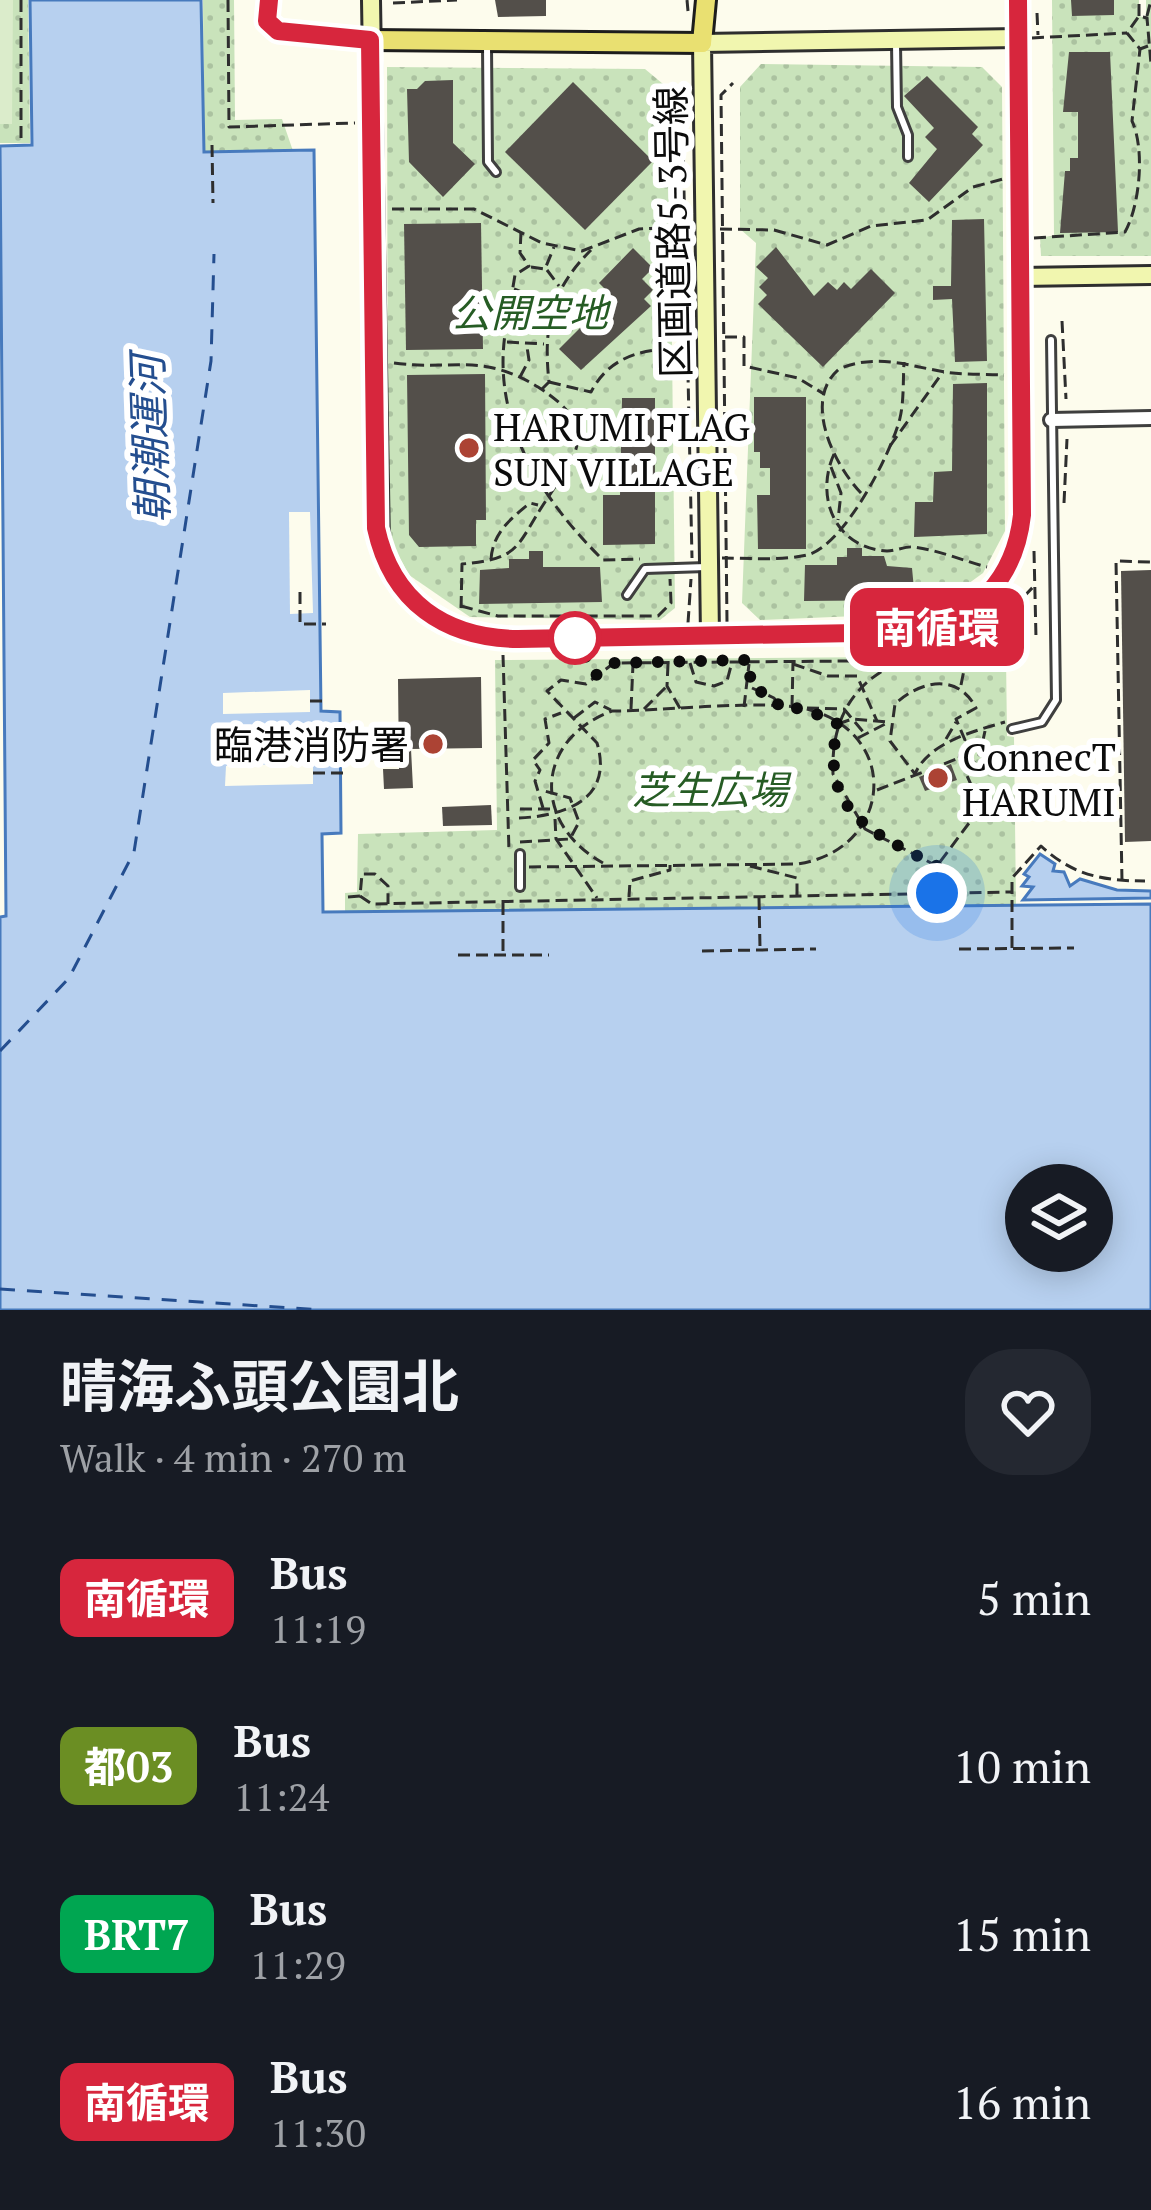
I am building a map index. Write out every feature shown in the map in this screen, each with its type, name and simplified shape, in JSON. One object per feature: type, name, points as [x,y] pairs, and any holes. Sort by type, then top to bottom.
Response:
[{"type":"main road","points":[[370,40],[702,43],[698,4]]},
{"type":"street","points":[[371,0],[380,546],[396,581],[417,606],[460,632],[496,639],[716,641],[924,630],[975,608],[1006,572],[1019,542],[1022,515],[1018,0]]},
{"type":"street","points":[[702,43],[1018,38]]},
{"type":"street","name":"区画道路5-3号線","points":[[702,43],[709,563],[716,641]]},
{"type":"street","points":[[1020,277],[1151,274]]},
{"type":"street","points":[[1051,420],[1151,418]]},
{"type":"lane","points":[[268,1],[267,21],[278,31],[370,40]]},
{"type":"lane","points":[[896,40],[897,107],[908,135],[908,158]]},
{"type":"lane","points":[[488,43],[488,162],[496,172]]},
{"type":"lane","points":[[1012,729],[1042,722],[1056,700],[1051,340]]},
{"type":"lane","points":[[628,595],[645,569],[709,563]]},
{"type":"lane","points":[[515,887],[520,854]]},
{"type":"path","points":[[21,0],[21,138]]},
{"type":"path","points":[[228,0],[229,127],[357,123]]},
{"type":"path","points":[[393,3],[457,0]]},
{"type":"path","points":[[687,0],[698,4]]},
{"type":"path","points":[[1127,33],[1139,16],[1139,0]]},
{"type":"path","points":[[1150,0],[1151,64]]},
{"type":"path","points":[[1037,13],[1038,38]]},
{"type":"path","points":[[1139,16],[1147,18]]},
{"type":"path","points":[[1018,38],[1127,33]]},
{"type":"path","points":[[1020,238],[1116,236],[1133,218],[1140,192],[1132,122],[1140,49],[1127,33]]},
{"type":"path","points":[[1140,49],[1148,46]]},
{"type":"path","points":[[711,661],[716,641],[721,95],[733,82]]},
{"type":"path","points":[[675,85],[682,100],[692,568],[687,637]]},
{"type":"path","points":[[212,145],[213,203]]},
{"type":"path","points":[[1140,192],[1148,192]]},
{"type":"path","points":[[521,232],[520,253],[529,266]]},
{"type":"path","points":[[545,268],[554,247]]},
{"type":"path","points":[[542,389],[549,382],[546,344],[551,303],[593,248]]},
{"type":"path","points":[[547,326],[520,316],[513,308],[515,275],[529,266],[545,268],[560,287]]},
{"type":"path","points":[[513,289],[551,303]]},
{"type":"path","points":[[520,316],[506,328],[504,371],[517,436],[556,512],[603,560],[647,559]]},
{"type":"path","points":[[1062,320],[1066,399]]},
{"type":"path","points":[[549,382],[591,392],[609,369],[634,352],[668,349],[668,337],[744,338],[744,366],[798,378],[824,394]]},
{"type":"path","points":[[503,343],[546,344]]},
{"type":"path","points":[[520,378],[529,360],[526,346]]},
{"type":"path","points":[[529,360],[548,365]]},
{"type":"path","points":[[374,361],[420,367],[462,361],[504,371],[542,389],[572,422],[580,449],[516,550],[491,561],[462,563],[460,632]]},
{"type":"path","points":[[461,606],[478,614],[658,616],[671,603],[669,559],[709,563],[810,555],[864,496],[886,452],[900,417],[904,362]]},
{"type":"path","points":[[864,496],[834,454],[824,394],[831,375],[846,365],[904,362],[943,372],[1006,375]]},
{"type":"path","points":[[886,452],[943,372]]},
{"type":"path","points":[[834,454],[823,495],[840,524],[887,551],[912,546],[1006,572]]},
{"type":"path","points":[[830,463],[841,493],[840,524]]},
{"type":"path","points":[[491,561],[492,542],[502,527],[530,503],[542,507]]},
{"type":"path","points":[[1034,551],[1036,638]]},
{"type":"path","points":[[1122,881],[1116,561],[1151,562]]},
{"type":"path","points":[[960,686],[974,628],[984,638],[1009,618],[1035,585]]},
{"type":"path","points":[[300,592],[300,624],[326,624]]},
{"type":"path","points":[[542,604],[543,616]]},
{"type":"path","points":[[1001,605],[1024,643]]},
{"type":"path","points":[[503,653],[509,854]]},
{"type":"path","points":[[744,709],[751,687],[749,660]]},
{"type":"path","points":[[519,818],[555,817],[592,794],[601,756],[581,726],[563,713],[547,691],[561,680],[586,684],[614,663],[632,662],[966,660]]},
{"type":"path","points":[[689,662],[696,682],[714,686],[727,681],[731,661]]},
{"type":"path","points":[[631,711],[632,662]]},
{"type":"path","points":[[668,662],[667,686],[681,710]]},
{"type":"path","points":[[793,662],[828,676],[854,675],[863,684],[865,703],[877,721]]},
{"type":"path","points":[[792,708],[793,662]]},
{"type":"path","points":[[899,662],[863,684],[844,709],[832,774],[862,826],[937,866]]},
{"type":"path","points":[[946,682],[960,686],[976,709],[956,722],[945,741],[922,758],[915,774],[893,750],[889,722],[895,704],[916,688],[946,682]]},
{"type":"path","points":[[643,711],[667,686]]},
{"type":"path","points":[[751,687],[774,698],[781,709]]},
{"type":"path","points":[[310,701],[326,701]]},
{"type":"path","points":[[572,720],[595,701],[612,711]]},
{"type":"path","points":[[520,867],[827,859],[862,826],[875,791],[872,759],[838,724],[803,708]]},
{"type":"path","points":[[598,900],[556,839],[552,790],[562,749],[581,726],[612,711],[844,709],[865,734]]},
{"type":"path","points":[[549,743],[545,718],[563,713]]},
{"type":"path","points":[[838,724],[852,719],[889,722]]},
{"type":"path","points":[[945,741],[964,740],[1004,721]]},
{"type":"path","points":[[856,739],[889,722]]},
{"type":"path","points":[[937,893],[937,866],[981,807],[959,758],[964,740],[956,722]]},
{"type":"path","points":[[965,772],[980,754],[986,730]]},
{"type":"path","points":[[549,743],[562,749]]},
{"type":"path","points":[[543,808],[535,781],[540,770],[533,760],[549,743]]},
{"type":"path","points":[[875,791],[959,758]]},
{"type":"path","points":[[313,773],[349,772]]},
{"type":"path","points":[[541,790],[570,798],[579,822],[570,839]]},
{"type":"path","points":[[520,809],[554,809]]},
{"type":"path","points":[[555,817],[570,839],[603,863]]},
{"type":"path","points":[[520,842],[570,839]]},
{"type":"path","points":[[1012,948],[1012,878],[1041,846],[1063,866],[1122,881],[1145,881]]},
{"type":"path","points":[[629,899],[630,881],[670,871],[670,864]]},
{"type":"path","points":[[751,864],[797,878],[797,896]]},
{"type":"path","points":[[360,896],[360,876],[375,874],[388,886],[388,904]]},
{"type":"path","points":[[510,901],[515,887]]},
{"type":"path","points":[[349,897],[388,904],[1012,892]]},
{"type":"path","points":[[758,897],[760,950]]},
{"type":"path","points":[[502,902],[503,955]]},
{"type":"path","points":[[959,949],[1074,948]]},
{"type":"path","points":[[702,951],[816,949]]},
{"type":"path","points":[[458,955],[549,955]]},
{"type":"green space","points":[[0,0],[28,0],[30,143],[0,143]]},
{"type":"green space","points":[[0,0],[13,0],[12,124],[0,124]]},
{"type":"green space","points":[[203,0],[234,0],[235,120],[282,119],[293,151],[204,152]]},
{"type":"green space","points":[[1052,0],[1139,0],[1139,16],[1146,18],[1146,0],[1151,0],[1151,256],[1041,256],[1040,237],[1054,236]]},
{"type":"green space","points":[[761,64],[982,67],[1002,87],[1005,531],[983,573],[928,613],[760,620],[742,603],[756,243],[740,229],[740,87]]},
{"type":"green space","name":"公開空地","points":[[387,67],[645,69],[669,89],[675,608],[660,620],[470,617],[409,575],[388,536]]},
{"type":"green space","name":"芝生広場","points":[[1006,656],[1007,736],[1014,737],[1016,905],[345,912],[345,893],[357,892],[358,834],[497,830],[495,660]]},
{"type":"water","name":"朝潮運河","points":[[30,0],[201,0],[204,152],[314,150],[321,711],[340,712],[341,833],[322,834],[323,912],[1151,904],[1151,1310],[0,1310],[0,917],[6,916],[0,146],[32,145]]},
{"type":"water","points":[[1040,854],[1055,864],[1053,871],[1064,872],[1070,886],[1080,879],[1117,890],[1151,891],[1151,898],[1023,900],[1033,887],[1022,886],[1029,877],[1024,874]]},
{"type":"pier","points":[[289,512],[310,512],[313,613],[290,614]]},
{"type":"pier","points":[[310,690],[310,712],[223,714],[223,693]]},
{"type":"pier","points":[[313,763],[313,784],[225,786],[226,766]]},
{"type":"building","points":[[495,0],[546,0],[546,16],[498,17]]},
{"type":"building","points":[[1071,0],[1114,0],[1114,15],[1072,16]]},
{"type":"building","points":[[1069,52],[1110,52],[1118,232],[1060,233],[1065,171],[1070,171],[1070,158],[1078,158],[1078,112],[1063,112]]},
{"type":"building","points":[[927,76],[978,127],[972,134],[983,145],[929,202],[909,183],[937,149],[925,137],[934,128],[904,96]]},
{"type":"building","points":[[453,80],[453,143],[475,164],[443,197],[409,162],[407,89],[417,89],[425,81]]},
{"type":"building","points":[[573,82],[653,161],[585,230],[505,152]]},
{"type":"building","points":[[984,219],[987,361],[955,362],[952,299],[933,300],[933,286],[951,286],[952,220]]},
{"type":"building","name":"HARUMI FLAG SUN VILLAGE","points":[[481,223],[483,349],[406,350],[404,224]]},
{"type":"building","points":[[776,247],[814,296],[828,282],[837,290],[844,282],[851,289],[871,269],[895,293],[823,367],[758,304],[767,295],[759,287],[768,278],[756,267]]},
{"type":"building","points":[[633,248],[653,268],[642,279],[653,290],[644,299],[651,306],[581,370],[559,349],[612,296],[599,283]]},
{"type":"building","name":"HARUMI FLAG SUN VILLAGE","points":[[485,374],[486,520],[476,520],[476,546],[419,547],[409,535],[407,375]]},
{"type":"building","points":[[987,383],[987,534],[914,537],[915,502],[933,502],[934,472],[952,471],[953,384]]},
{"type":"building","points":[[754,397],[806,397],[806,549],[758,549],[757,495],[770,495],[770,468],[760,468],[760,452],[754,452]]},
{"type":"building","points":[[622,398],[655,398],[655,544],[603,545],[603,495],[620,495]]},
{"type":"building","points":[[847,548],[862,548],[862,556],[884,556],[887,566],[912,568],[915,600],[804,601],[805,565],[837,565],[837,557],[847,557]]},
{"type":"building","name":"HARUMI FLAG SUN VILLAGE","points":[[529,551],[543,551],[543,567],[600,567],[602,602],[479,604],[480,570],[509,568],[509,559],[529,559]]},
{"type":"building","points":[[1151,570],[1151,841],[1125,842],[1121,571]]},
{"type":"building","points":[[481,677],[482,748],[411,749],[413,788],[384,789],[383,769],[399,769],[398,679]]},
{"type":"building","name":"ConnecT HARUMI","points":[[951,764],[957,780],[925,791],[919,777]]},
{"type":"building","points":[[491,805],[492,825],[443,826],[442,807]]},
{"type":"ferry route","points":[[0,1051],[69,978],[134,852],[211,361],[214,254]]},
{"type":"ferry route","points":[[0,1289],[322,1310]]},
{"type":"bus line","name":"南循環","points":[[269,0],[267,21],[278,31],[370,40],[376,528],[387,564],[417,606],[443,625],[479,637],[518,639],[911,632],[962,616],[998,584],[1019,542],[1022,515],[1018,0]]},
{"type":"place","name":"HARUMI FLAG SUN VILLAGE","points":[[469,448]]},
{"type":"place","name":"臨港消防署","points":[[433,744]]},
{"type":"place","name":"ConnecT HARUMI","points":[[938,778]]},
{"type":"route","points":[[575,638],[596,675],[614,663],[749,660],[751,687],[774,698],[781,709],[803,708],[838,724],[832,774],[847,806],[865,829],[937,866],[937,893]]}]
